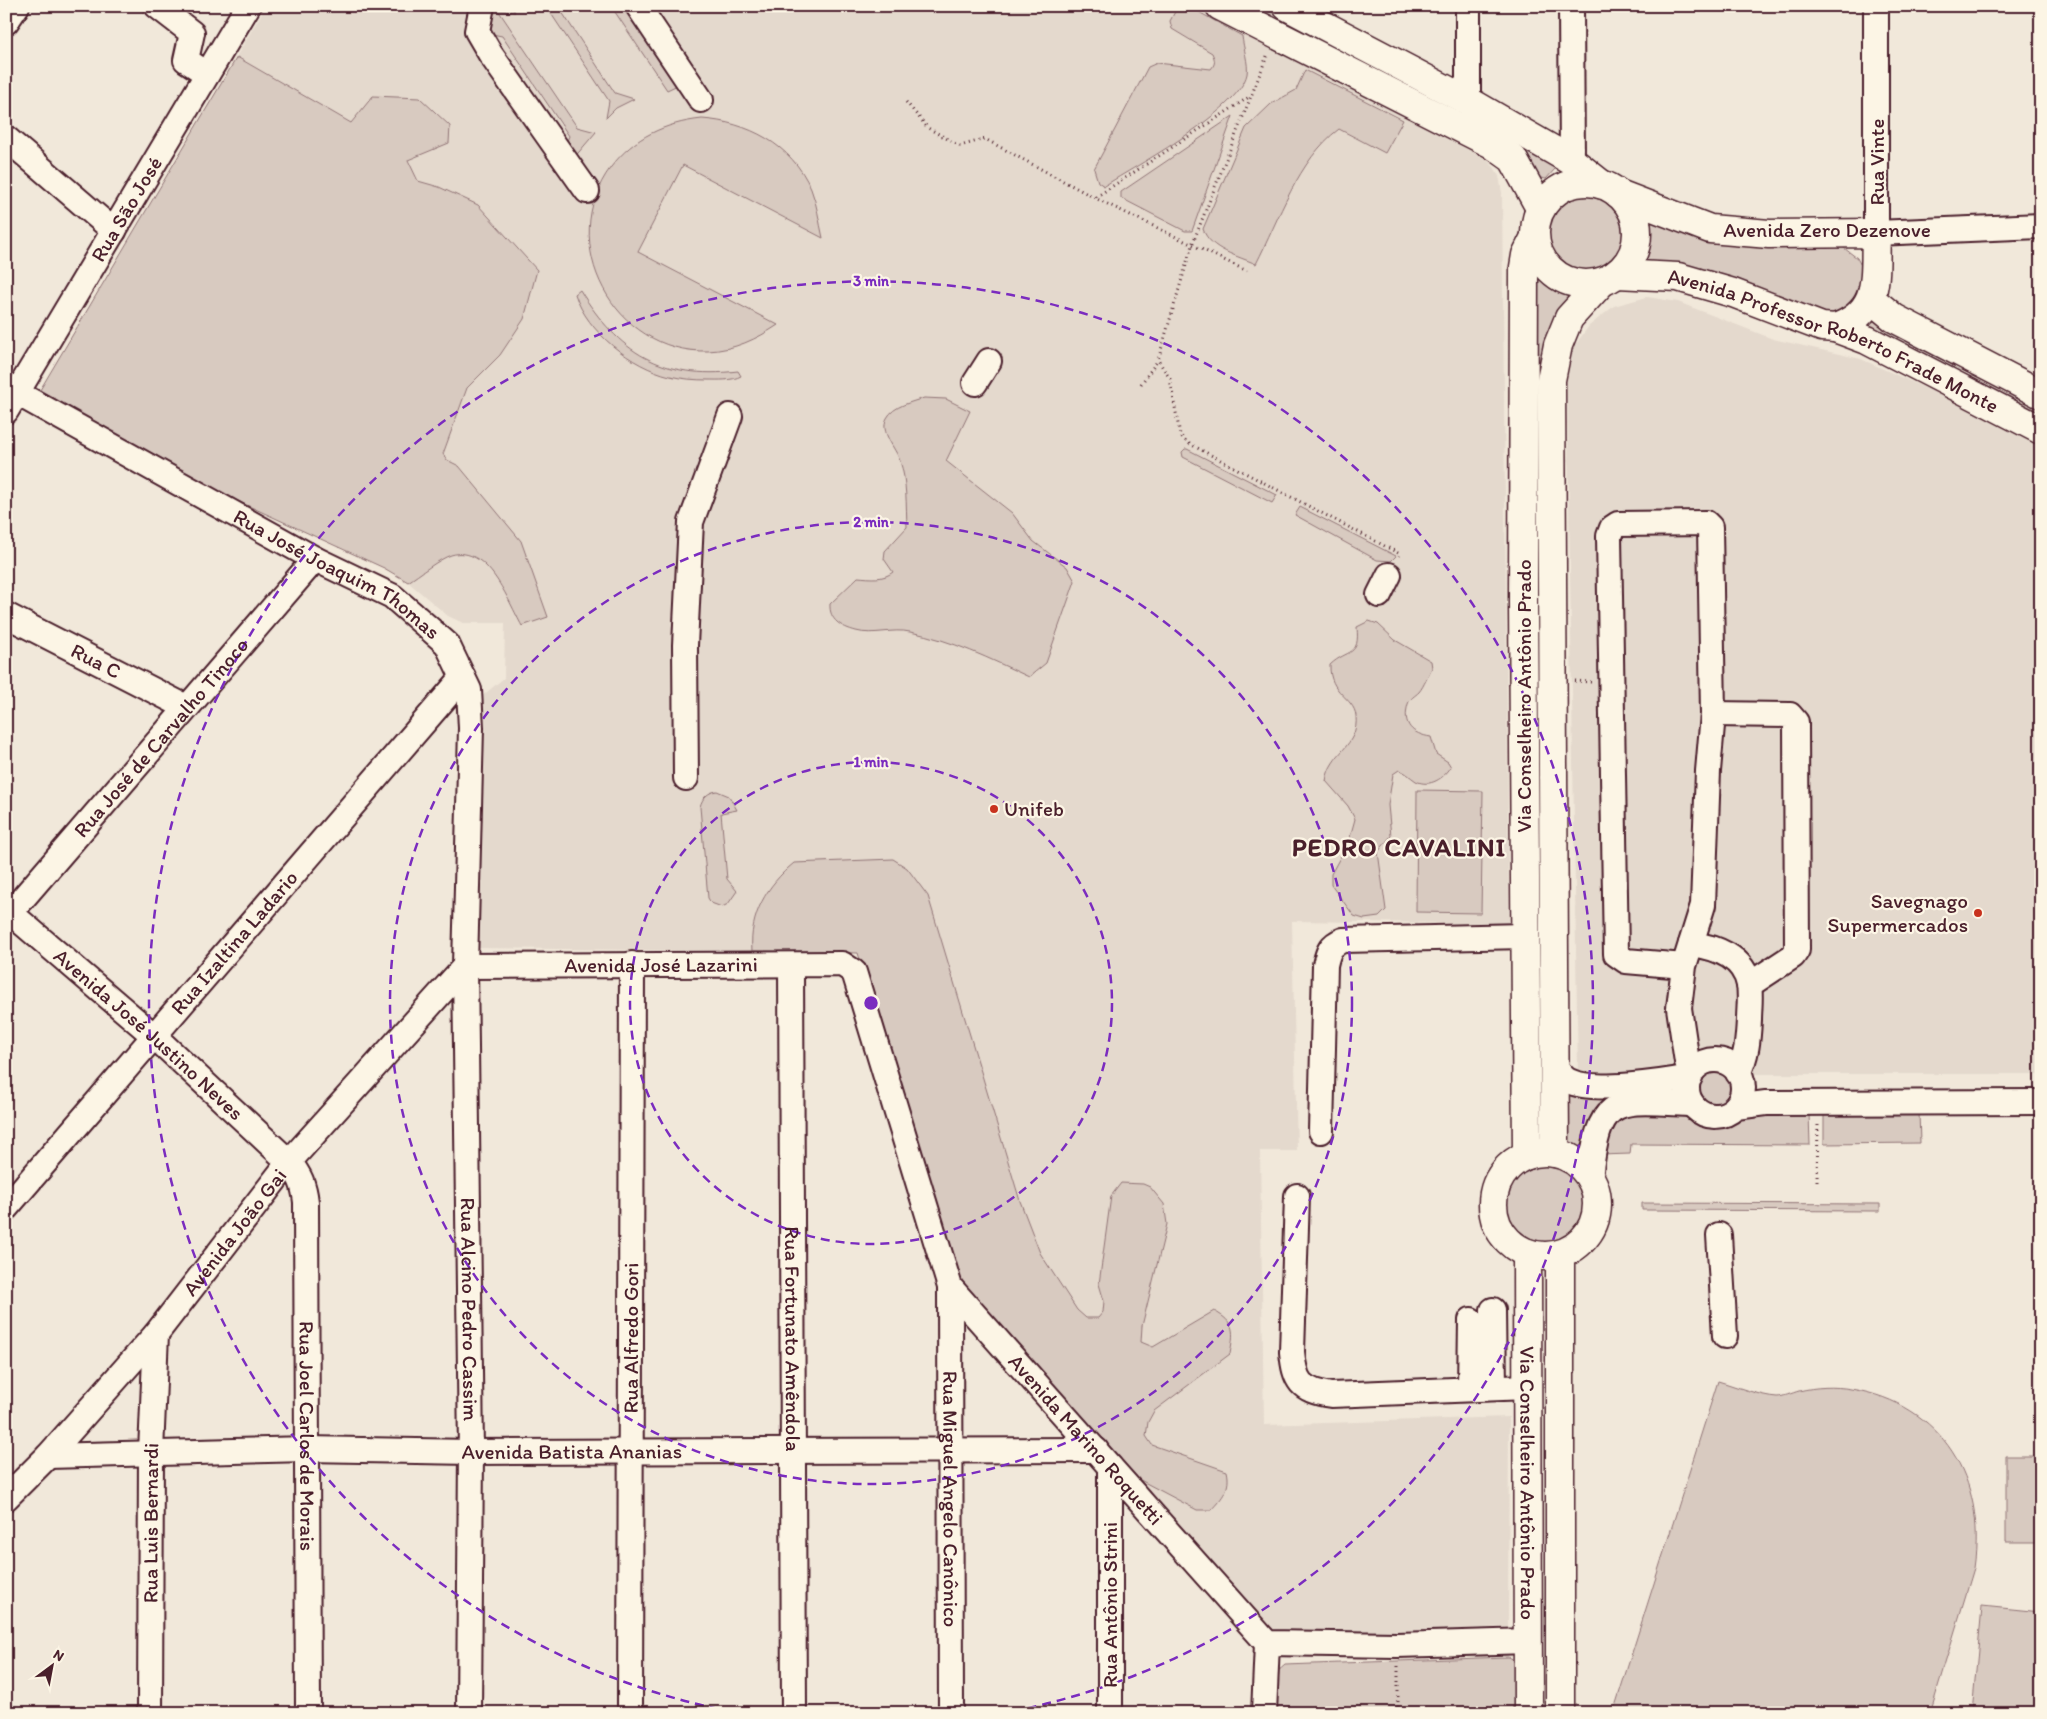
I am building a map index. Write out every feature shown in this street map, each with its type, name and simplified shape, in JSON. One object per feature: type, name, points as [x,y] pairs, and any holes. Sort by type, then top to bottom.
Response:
[{"type":"main road","points":[[1220,6],[1492,144],[1513,159],[1540,208]]},
{"type":"main road","points":[[1287,6],[1468,101],[1572,161],[1610,189],[1631,208],[1637,226],[1636,244],[1629,261],[1609,278],[1583,285],[1565,280],[1550,271],[1540,256],[1534,239],[1535,223],[1540,208],[1552,194],[1567,185],[1584,182],[1610,189]]},
{"type":"main road","name":"Avenida Zero Dezenove","points":[[1610,189],[1710,229],[1769,234],[1876,233]]},
{"type":"main road","points":[[1826,233],[1844,238],[1856,246],[1864,254],[1874,272]]},
{"type":"main road","name":"Rua Vinte","points":[[1871,299],[1876,233]]},
{"type":"main road","name":"Via Conselheiro Antônio Prado","points":[[1527,1155],[1524,267],[1526,255],[1534,239]]},
{"type":"main road","name":"Avenida Professor Roberto Frade Monte","points":[[1609,278],[1678,277],[1732,293],[1815,324],[1835,328],[1867,340],[2041,430]]},
{"type":"main road","name":"Via Conselheiro Antônio Prado","points":[[1555,1153],[1551,380],[1558,345],[1569,318],[1609,278]]},
{"type":"main road","points":[[1835,328],[1855,318],[1871,299]]},
{"type":"main road","name":"Avenida Professor Roberto Frade Monte","points":[[1871,299],[1894,318],[2041,394]]},
{"type":"main road","points":[[1541,1152],[1555,1153],[1569,1158],[1580,1166],[1590,1178],[1597,1200],[1596,1215],[1590,1230],[1572,1249],[1560,1254],[1544,1256],[1527,1253],[1513,1246],[1502,1234],[1495,1220],[1493,1204],[1495,1188],[1502,1174],[1513,1163],[1527,1155],[1541,1152]]},
{"type":"main road","name":"Via Conselheiro Antônio Prado","points":[[1527,1253],[1528,1713]]},
{"type":"main road","name":"Via Conselheiro Antônio Prado","points":[[1560,1254],[1560,1713]]},
{"type":"street","points":[[6,22],[16,6]]},
{"type":"street","points":[[157,6],[192,34],[186,60],[207,74]]},
{"type":"street","name":"Rua São José","points":[[12,402],[248,6]]},
{"type":"street","points":[[482,6],[477,31],[490,55],[587,191]]},
{"type":"street","points":[[638,6],[701,100]]},
{"type":"street","points":[[1468,6],[1468,101]]},
{"type":"street","points":[[1571,6],[1572,161]]},
{"type":"street","name":"Rua Vinte","points":[[1876,6],[1876,233]]},
{"type":"street","points":[[6,138],[114,231]]},
{"type":"street","name":"Avenida Zero Dezenove","points":[[1876,233],[2041,226]]},
{"type":"street","points":[[975,383],[989,362]]},
{"type":"street","name":"Rua José Joaquim Thomas","points":[[12,402],[316,559],[392,596],[446,644],[469,690],[471,728],[465,966]]},
{"type":"street","points":[[686,778],[685,645],[692,522],[730,416]]},
{"type":"street","points":[[1738,1072],[1748,1042],[1749,986],[1736,961],[1726,954],[1702,946],[1687,955],[1626,961],[1616,954],[1608,536],[1612,528],[1618,524],[1706,524],[1710,527],[1713,714],[1708,771],[1703,905],[1687,955],[1679,1008],[1687,1062],[1692,1073],[1687,1091],[1692,1104],[1702,1113],[1720,1116],[1736,1107],[1766,1103],[2041,1102]]},
{"type":"street","name":"Rua José de Carvalho Tinoco","points":[[8,913],[316,559]]},
{"type":"street","name":"Rua C","points":[[6,615],[186,707]]},
{"type":"street","name":"Rua Izaltina Ladario","points":[[6,1208],[463,677]]},
{"type":"street","points":[[1713,714],[1790,715],[1796,722],[1797,950],[1793,956],[1749,986]]},
{"type":"street","name":"Avenida José Justino Neves","points":[[8,913],[154,1036],[289,1162]]},
{"type":"street","points":[[1321,1131],[1326,965],[1328,952],[1335,943],[1343,940],[1525,936]]},
{"type":"street","name":"Rua Alfredo Gori","points":[[630,1713],[632,964]]},
{"type":"street","name":"Avenida José Lazarini","points":[[465,966],[842,964],[854,972]]},
{"type":"street","name":"Rua Fortunato Amêndola","points":[[791,965],[794,1713]]},
{"type":"street","name":"Avenida João Gai","points":[[6,1498],[48,1456],[156,1334],[289,1162],[465,966]]},
{"type":"street","name":"Rua Alcino Pedro Cassim","points":[[465,966],[471,1452],[470,1713]]},
{"type":"street","name":"Avenida Marino Roquetti","points":[[854,972],[950,1287],[1267,1642]]},
{"type":"street","points":[[1555,1068],[1569,1081],[1586,1085],[1654,1084],[1692,1073],[1705,1062],[1714,1060],[1735,1067],[1738,1072],[1743,1090],[1736,1107]]},
{"type":"street","points":[[1590,1178],[1596,1134],[1601,1122],[1618,1106],[1630,1102],[1692,1104]]},
{"type":"street","name":"Rua Joel Carlos de Morais","points":[[289,1162],[298,1172],[304,1184],[306,1202],[308,1713]]},
{"type":"street","points":[[1297,1196],[1292,1352],[1296,1376],[1300,1383],[1317,1393],[1331,1395],[1528,1387]]},
{"type":"street","points":[[1719,1235],[1725,1336]]},
{"type":"street","name":"Rua Miguel Angelo Canônico","points":[[950,1287],[951,1713]]},
{"type":"street","points":[[1492,1310],[1494,1388]]},
{"type":"street","points":[[1470,1389],[1471,1320]]},
{"type":"street","name":"Rua Luis Bernardi","points":[[150,1713],[151,1452],[156,1334]]},
{"type":"street","name":"Avenida Batista Ananias","points":[[48,1456],[306,1449],[471,1452],[950,1450],[1103,1458]]},
{"type":"street","name":"Rua Antônio Strini","points":[[1103,1458],[1110,1713]]},
{"type":"street","points":[[1264,1713],[1267,1642],[1397,1645],[1528,1641]]},
{"type":"path","points":[[1140,384],[1158,360],[1192,245],[1249,97],[1268,55]]},
{"type":"path","points":[[1095,198],[1249,97]]},
{"type":"path","points":[[906,102],[935,134],[960,146],[985,139],[1095,198],[1247,271]]},
{"type":"path","points":[[1158,360],[1170,379],[1180,435],[1188,444],[1400,554],[1384,585]]},
{"type":"path","points":[[1817,1181],[1818,1103]]},
{"type":"path","points":[[1397,1645],[1398,1713]]},
{"type":"shaded area","name":"Unifeb","points":[[266,6],[1191,6],[1486,159],[1494,167],[1499,176],[1502,193],[1509,924],[1292,921],[1297,1151],[1260,1151],[1264,1425],[1509,1417],[1508,1627],[1278,1637],[1127,1473],[957,1280],[858,953],[477,948],[481,697],[504,678],[505,623],[463,623],[448,616],[408,582],[384,568],[330,543],[40,390]]},
{"type":"shaded area","points":[[492,6],[511,6],[515,12],[498,10],[577,127],[596,132],[573,159],[565,146],[569,136],[502,36],[487,33]]},
{"type":"shaded area","points":[[546,6],[558,6],[615,93],[634,99],[616,108],[606,118],[609,101]]},
{"type":"shaded area","points":[[611,6],[632,6],[682,83],[667,90]]},
{"type":"shaded area","points":[[1178,6],[1188,6],[1242,36],[1247,60],[1247,74],[1240,89],[1207,120],[1162,151],[1104,186],[1098,182],[1094,169],[1148,67],[1157,63],[1211,69],[1214,65],[1212,53],[1172,29],[1170,21]]},
{"type":"shaded area","points":[[1241,6],[1260,6],[1292,23],[1288,31]]},
{"type":"shaded area","points":[[1315,35],[1549,157],[1555,164],[1555,169],[1546,179],[1535,177],[1311,43]]},
{"type":"shaded area","points":[[237,57],[351,123],[373,96],[420,98],[450,126],[449,143],[408,160],[418,181],[439,187],[478,205],[537,270],[524,319],[500,355],[467,388],[443,454],[447,460],[459,466],[521,541],[548,617],[522,626],[495,577],[476,558],[464,554],[446,557],[408,582],[384,568],[192,480],[40,390]]},
{"type":"shaded area","points":[[1305,70],[1403,120],[1385,153],[1339,129],[1325,142],[1301,173],[1256,264],[1218,247],[1203,229],[1246,128],[1271,104],[1296,90]]},
{"type":"shaded area","points":[[1233,116],[1192,231],[1185,231],[1121,198],[1121,192]]},
{"type":"shaded area","points":[[702,119],[735,125],[766,138],[780,148],[803,173],[811,189],[823,238],[683,165],[638,252],[778,325],[745,343],[708,351],[675,347],[645,334],[621,314],[603,288],[592,259],[589,228],[595,197],[611,167],[620,156],[651,133],[675,124]]},
{"type":"shaded area","points":[[1584,191],[1600,194],[1613,203],[1622,216],[1625,232],[1622,248],[1613,261],[1600,270],[1584,273],[1568,270],[1555,261],[1546,248],[1543,232],[1546,216],[1555,203],[1568,194]]},
{"type":"shaded area","points":[[1642,212],[1840,245],[1857,258],[1865,273],[1858,300],[1833,318],[1638,262],[1646,244],[1646,226]]},
{"type":"shaded area","points":[[1533,272],[1552,288],[1572,296],[1568,306],[1543,632],[1534,632]]},
{"type":"shaded area","points":[[580,290],[610,330],[627,346],[645,358],[665,366],[687,371],[711,373],[738,371],[741,376],[725,380],[689,379],[670,376],[641,365],[613,346],[590,322],[575,294]]},
{"type":"shaded area","points":[[1647,297],[1678,302],[1773,339],[1861,359],[2014,428],[2041,443],[2041,1074],[1747,1074],[1734,1064],[1721,1059],[1705,1060],[1693,1066],[1683,1075],[1578,1077],[1567,379],[1572,349],[1589,326],[1614,306]]},
{"type":"shaded area","points":[[1875,321],[1908,342],[1954,366],[1952,371],[1863,331],[1868,323]]},
{"type":"shaded area","points":[[1972,374],[2041,409],[2041,416],[1969,379]]},
{"type":"shaded area","points":[[924,398],[946,399],[970,411],[946,461],[1012,513],[1033,541],[1067,567],[1075,581],[1046,663],[1029,677],[971,651],[926,635],[903,631],[869,633],[856,631],[837,622],[830,610],[830,604],[858,577],[881,577],[893,572],[884,559],[885,551],[907,527],[906,493],[902,469],[898,456],[889,440],[885,423],[894,410]]},
{"type":"shaded area","points":[[1185,449],[1277,495],[1272,503],[1183,457],[1182,452]]},
{"type":"shaded area","points":[[1300,507],[1396,556],[1391,561],[1377,560],[1295,515]]},
{"type":"shaded area","points":[[1369,621],[1378,624],[1395,640],[1431,661],[1432,668],[1419,692],[1409,702],[1406,718],[1414,731],[1431,737],[1436,754],[1448,762],[1451,767],[1445,775],[1431,783],[1416,781],[1399,770],[1393,774],[1388,805],[1391,836],[1378,852],[1386,910],[1379,917],[1364,919],[1354,916],[1331,885],[1331,874],[1349,841],[1355,819],[1348,806],[1326,781],[1333,763],[1349,743],[1356,727],[1354,710],[1333,683],[1330,665],[1355,648],[1357,644],[1357,627]]},
{"type":"shaded area","points":[[1417,790],[1483,791],[1481,913],[1416,912]]},
{"type":"shaded area","points":[[717,791],[729,796],[737,810],[721,813],[727,879],[737,891],[728,904],[722,907],[711,903],[708,898],[700,807],[706,796]]},
{"type":"shaded area","points":[[893,859],[907,868],[928,896],[1020,1201],[1040,1253],[1077,1310],[1086,1318],[1098,1318],[1103,1312],[1104,1301],[1099,1284],[1111,1196],[1121,1183],[1143,1184],[1150,1187],[1164,1204],[1167,1224],[1142,1326],[1141,1342],[1153,1347],[1214,1311],[1221,1315],[1232,1328],[1230,1354],[1154,1411],[1148,1422],[1146,1436],[1152,1445],[1227,1471],[1228,1482],[1225,1492],[1211,1510],[1197,1510],[1127,1473],[957,1280],[858,953],[752,951],[754,925],[762,902],[776,881],[794,863]]},
{"type":"shaded area","points":[[1716,1072],[1723,1073],[1729,1077],[1733,1083],[1733,1097],[1729,1103],[1723,1107],[1716,1108],[1709,1107],[1703,1103],[1699,1097],[1698,1090],[1699,1083],[1703,1077],[1709,1073]]},
{"type":"shaded area","points":[[1563,1087],[1676,1093],[1589,1125],[1581,1161],[1564,1151]]},
{"type":"shaded area","points":[[1685,1112],[1700,1122],[1719,1125],[1736,1120],[1746,1114],[1809,1113],[1810,1145],[1631,1144],[1630,1154],[1601,1155],[1605,1126],[1624,1114]]},
{"type":"shaded area","points":[[1919,1112],[1920,1143],[1824,1144],[1824,1113]]},
{"type":"shaded area","points":[[1536,1165],[1552,1165],[1566,1171],[1577,1182],[1583,1196],[1583,1212],[1577,1226],[1566,1237],[1552,1243],[1536,1243],[1522,1237],[1511,1226],[1505,1212],[1505,1196],[1511,1182],[1522,1171]]},
{"type":"shaded area","points":[[1642,1203],[1880,1204],[1880,1211],[1642,1210]]},
{"type":"shaded area","points":[[1718,1381],[1755,1393],[1777,1397],[1799,1391],[1832,1387],[1851,1389],[1883,1397],[1911,1411],[1934,1429],[1952,1451],[1965,1477],[1973,1505],[1976,1536],[1974,1568],[1930,1713],[1613,1713]]},
{"type":"shaded area","points":[[2006,1456],[2041,1456],[2041,1542],[2006,1542]]},
{"type":"shaded area","points":[[1982,1606],[2041,1612],[2041,1713],[1972,1713]]},
{"type":"shaded area","points":[[1508,1657],[1519,1664],[1522,1713],[1274,1713],[1277,1672],[1285,1665]]},
{"type":"place","name":"Unifeb","points":[[994,809]]},
{"type":"place","name":"Savegnago Supermercados","points":[[1978,913]]},
{"type":"district","name":"PEDRO CAVALINI","points":[[1399,847]]}]
